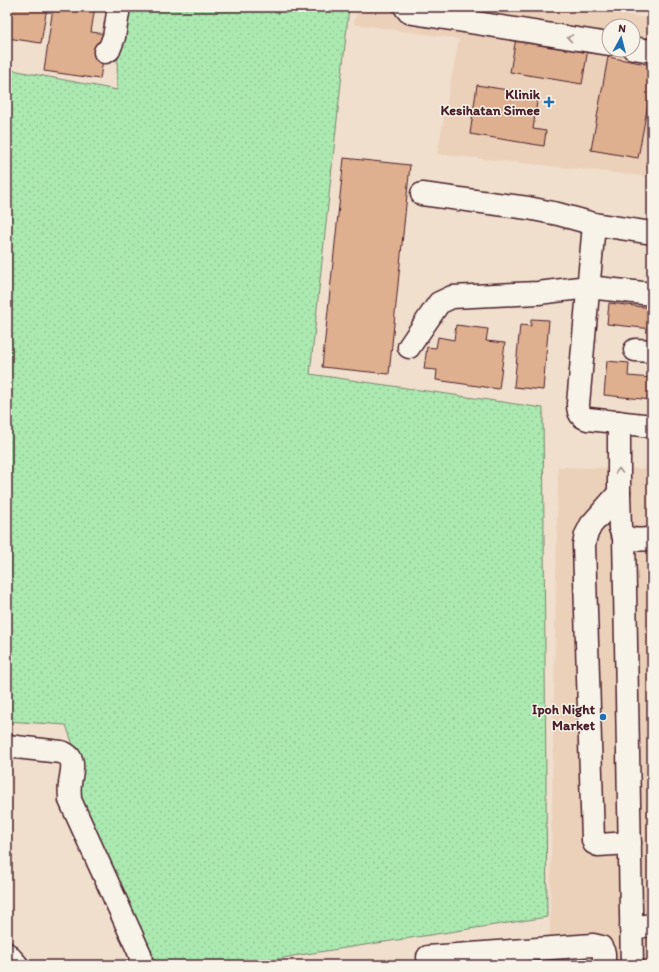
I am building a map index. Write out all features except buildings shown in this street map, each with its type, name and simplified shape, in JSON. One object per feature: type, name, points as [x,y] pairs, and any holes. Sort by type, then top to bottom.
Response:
[{"type":"lane","points":[[105,52],[109,50],[114,37],[119,7]]},
{"type":"lane","points":[[405,7],[409,12],[413,13],[601,43]]},
{"type":"lane","points":[[641,49],[652,51]]},
{"type":"lane","points":[[422,194],[528,208],[558,214],[594,224],[652,233]]},
{"type":"lane","points":[[594,224],[578,411],[580,415],[588,419],[652,426]]},
{"type":"lane","points":[[409,347],[439,303],[452,297],[538,292],[588,287],[652,294]]},
{"type":"lane","points":[[619,422],[619,493],[621,532],[628,539],[652,544]]},
{"type":"lane","points":[[619,493],[591,526],[586,535],[584,545],[592,832],[594,843],[598,845],[630,843]]},
{"type":"lane","points":[[624,536],[630,843],[642,926],[632,965]]},
{"type":"lane","points":[[7,746],[61,752],[70,756],[72,760],[69,786],[70,800],[140,954],[140,965]]},
{"type":"lane","points":[[428,957],[593,945],[601,947],[604,954],[604,965]]},
{"type":"shaded area","name":"Klinik Kesihatan Simee","points":[[357,7],[583,7],[652,19],[652,177],[437,154],[459,39],[354,24]]},
{"type":"shaded area","name":"Ipoh Night Market","points":[[558,467],[652,469],[652,965],[549,965]]},
{"type":"green space","points":[[118,7],[349,7],[310,374],[543,408],[547,917],[293,956],[249,965],[157,965],[74,792],[78,759],[66,725],[7,721],[7,69],[117,90]]},
{"type":"place","name":"Klinik Kesihatan Simee","points":[[549,102]]},
{"type":"place","name":"Ipoh Night Market","points":[[603,717]]}]
